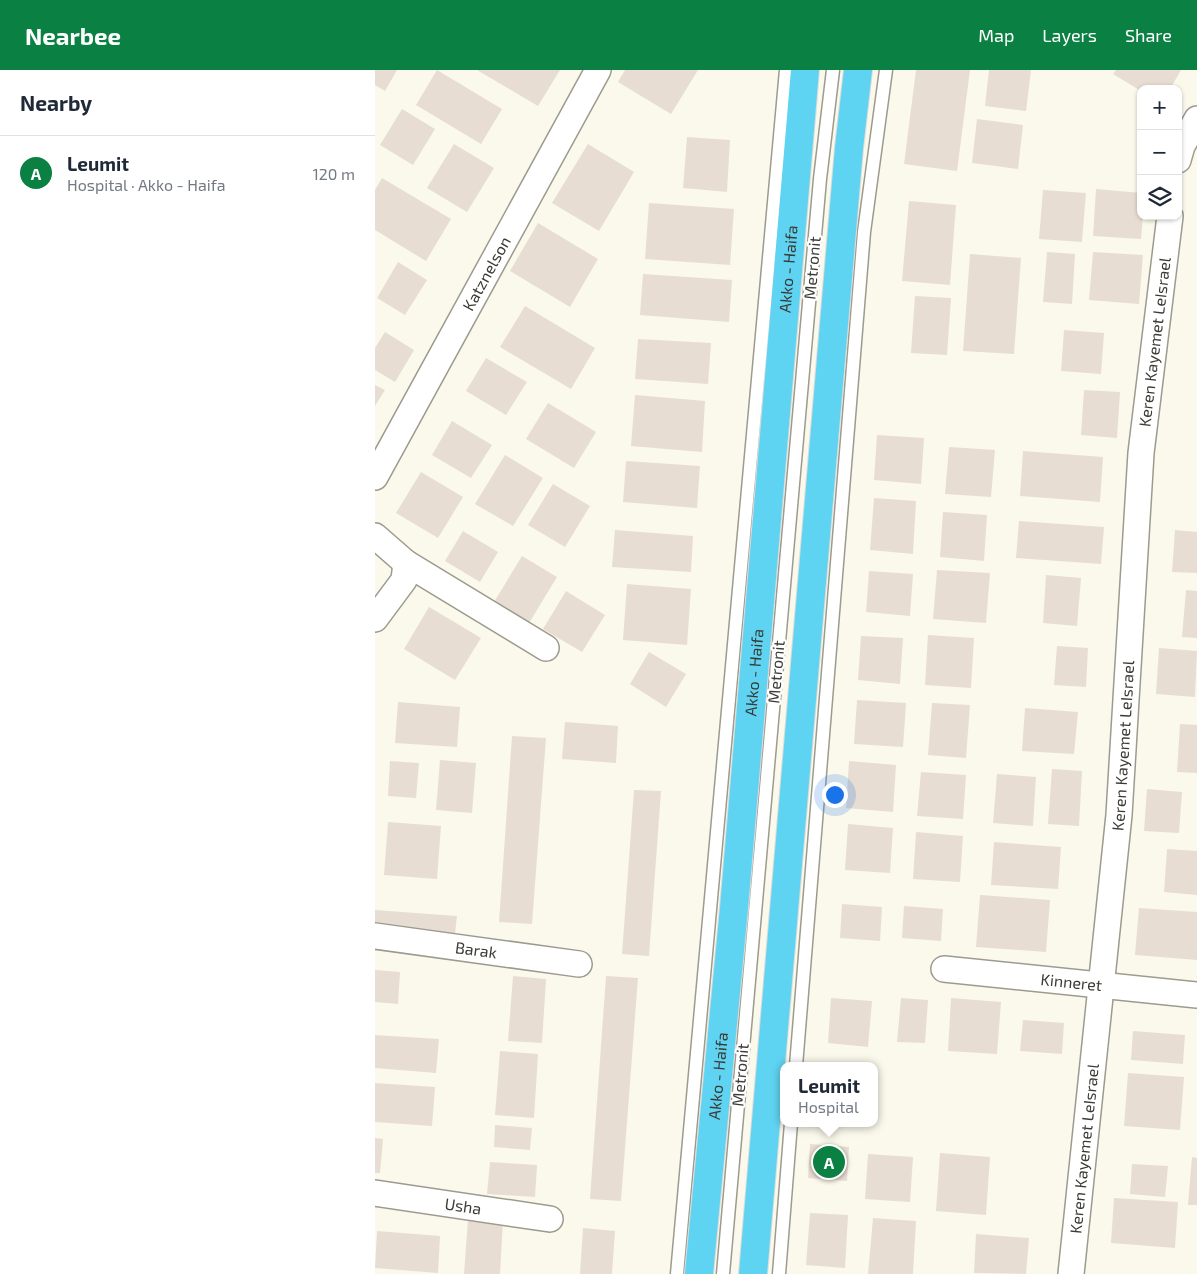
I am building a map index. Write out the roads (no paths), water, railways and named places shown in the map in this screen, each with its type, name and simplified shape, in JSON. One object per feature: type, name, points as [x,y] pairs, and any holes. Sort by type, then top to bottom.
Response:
[{"type":"highway","name":"Akko - Haifa","points":[[699,1274],[734,908],[805,70]]},
{"type":"highway","points":[[753,1274],[848,157],[858,70]]},
{"type":"street","name":"Katznelson","points":[[375,477],[598,70]]},
{"type":"street","points":[[1182,146],[1197,119]]},
{"type":"street","name":"Keren Kayemet LeIsrael","points":[[1071,1274],[1119,815],[1141,453],[1170,220]]},
{"type":"street","points":[[375,536],[406,563],[546,648]]},
{"type":"street","points":[[375,619],[404,580],[406,563]]},
{"type":"street","name":"Barak","points":[[375,936],[579,964]]},
{"type":"street","name":"Kinneret","points":[[944,969],[1197,995]]},
{"type":"street","name":"Usha","points":[[375,1193],[550,1219]]},
{"type":"lane","points":[[677,1274],[786,70]]},
{"type":"lane","name":"Metronit","points":[[723,1274],[818,199],[833,70]]},
{"type":"lane","points":[[796,1062],[864,232],[886,70]]},
{"type":"lane","points":[[784,907],[811,883]]},
{"type":"lane","points":[[706,948],[734,908]]},
{"type":"lane","points":[[768,1102],[780,1116]]},
{"type":"lane","points":[[779,1274],[791,1129]]},
{"type":"place","name":"Leumit","points":[[829,1162]]}]
